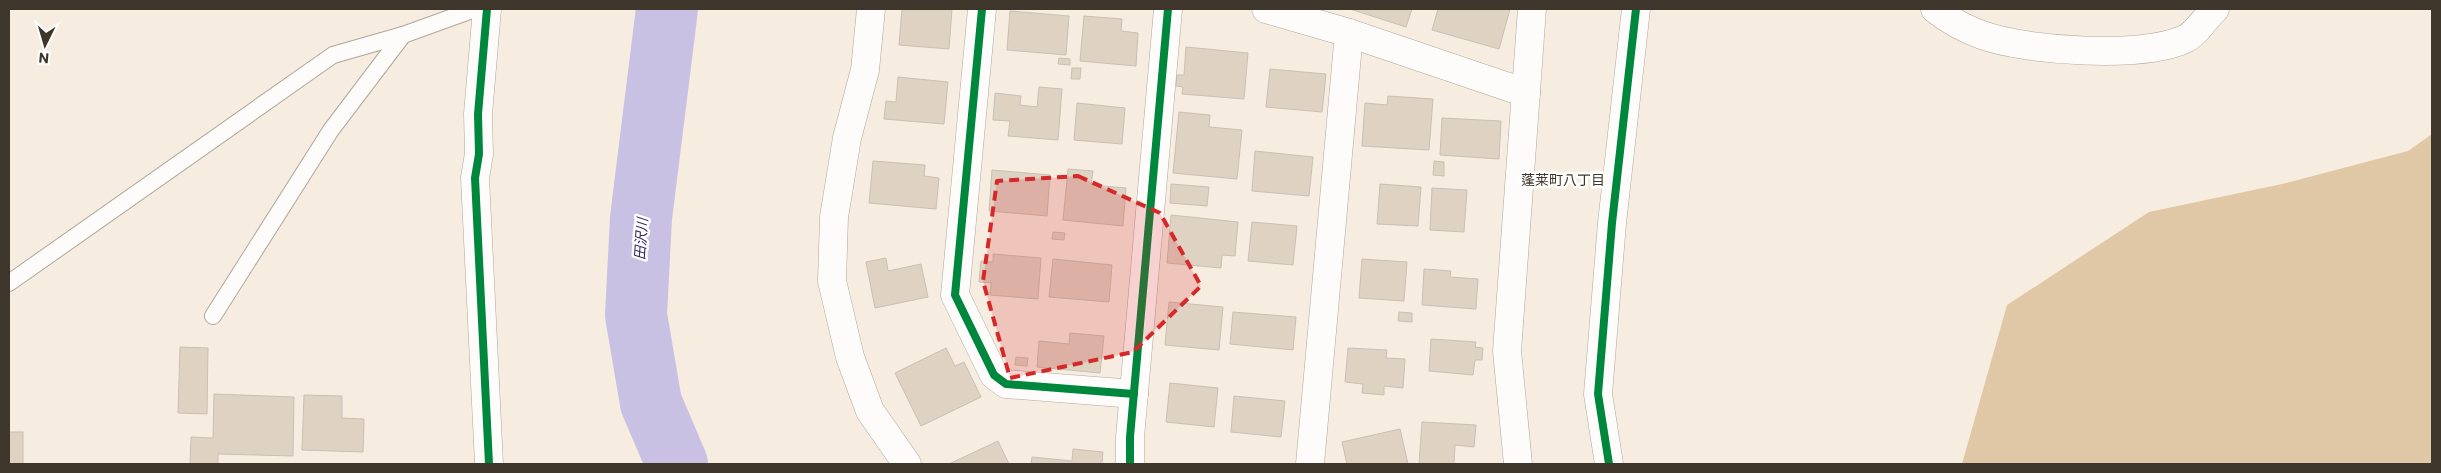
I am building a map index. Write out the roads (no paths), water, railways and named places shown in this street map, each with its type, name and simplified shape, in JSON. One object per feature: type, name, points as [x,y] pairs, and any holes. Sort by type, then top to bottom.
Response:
[{"type":"street","points":[[487,9],[478,114],[478,154],[475,178],[489,464]]},
{"type":"street","points":[[870,9],[865,70],[847,138],[834,217],[832,281],[850,357],[870,411],[907,464]]},
{"type":"street","points":[[982,9],[955,295],[994,375],[1006,384],[1134,394]]},
{"type":"street","points":[[1130,464],[1134,394],[1168,9]]},
{"type":"street","points":[[1266,9],[1349,33],[1526,93]]},
{"type":"street","points":[[1518,464],[1507,351],[1532,9]]},
{"type":"street","points":[[1609,464],[1598,394],[1612,223],[1636,9]]},
{"type":"street","points":[[1935,9],[1958,25],[1984,36],[2041,47],[2097,51],[2156,48],[2187,38],[2214,9]]},
{"type":"street","points":[[1310,464],[1349,33]]},
{"type":"lane","points":[[9,283],[333,55],[403,35],[475,9]]},
{"type":"lane","points":[[213,316],[331,130],[403,35]]},
{"type":"waterway","name":"田沢川","points":[[667,9],[641,218],[636,315],[651,403],[677,464]]},
{"type":"district","name":"蓬莱町八丁目","points":[[1563,180]]}]
